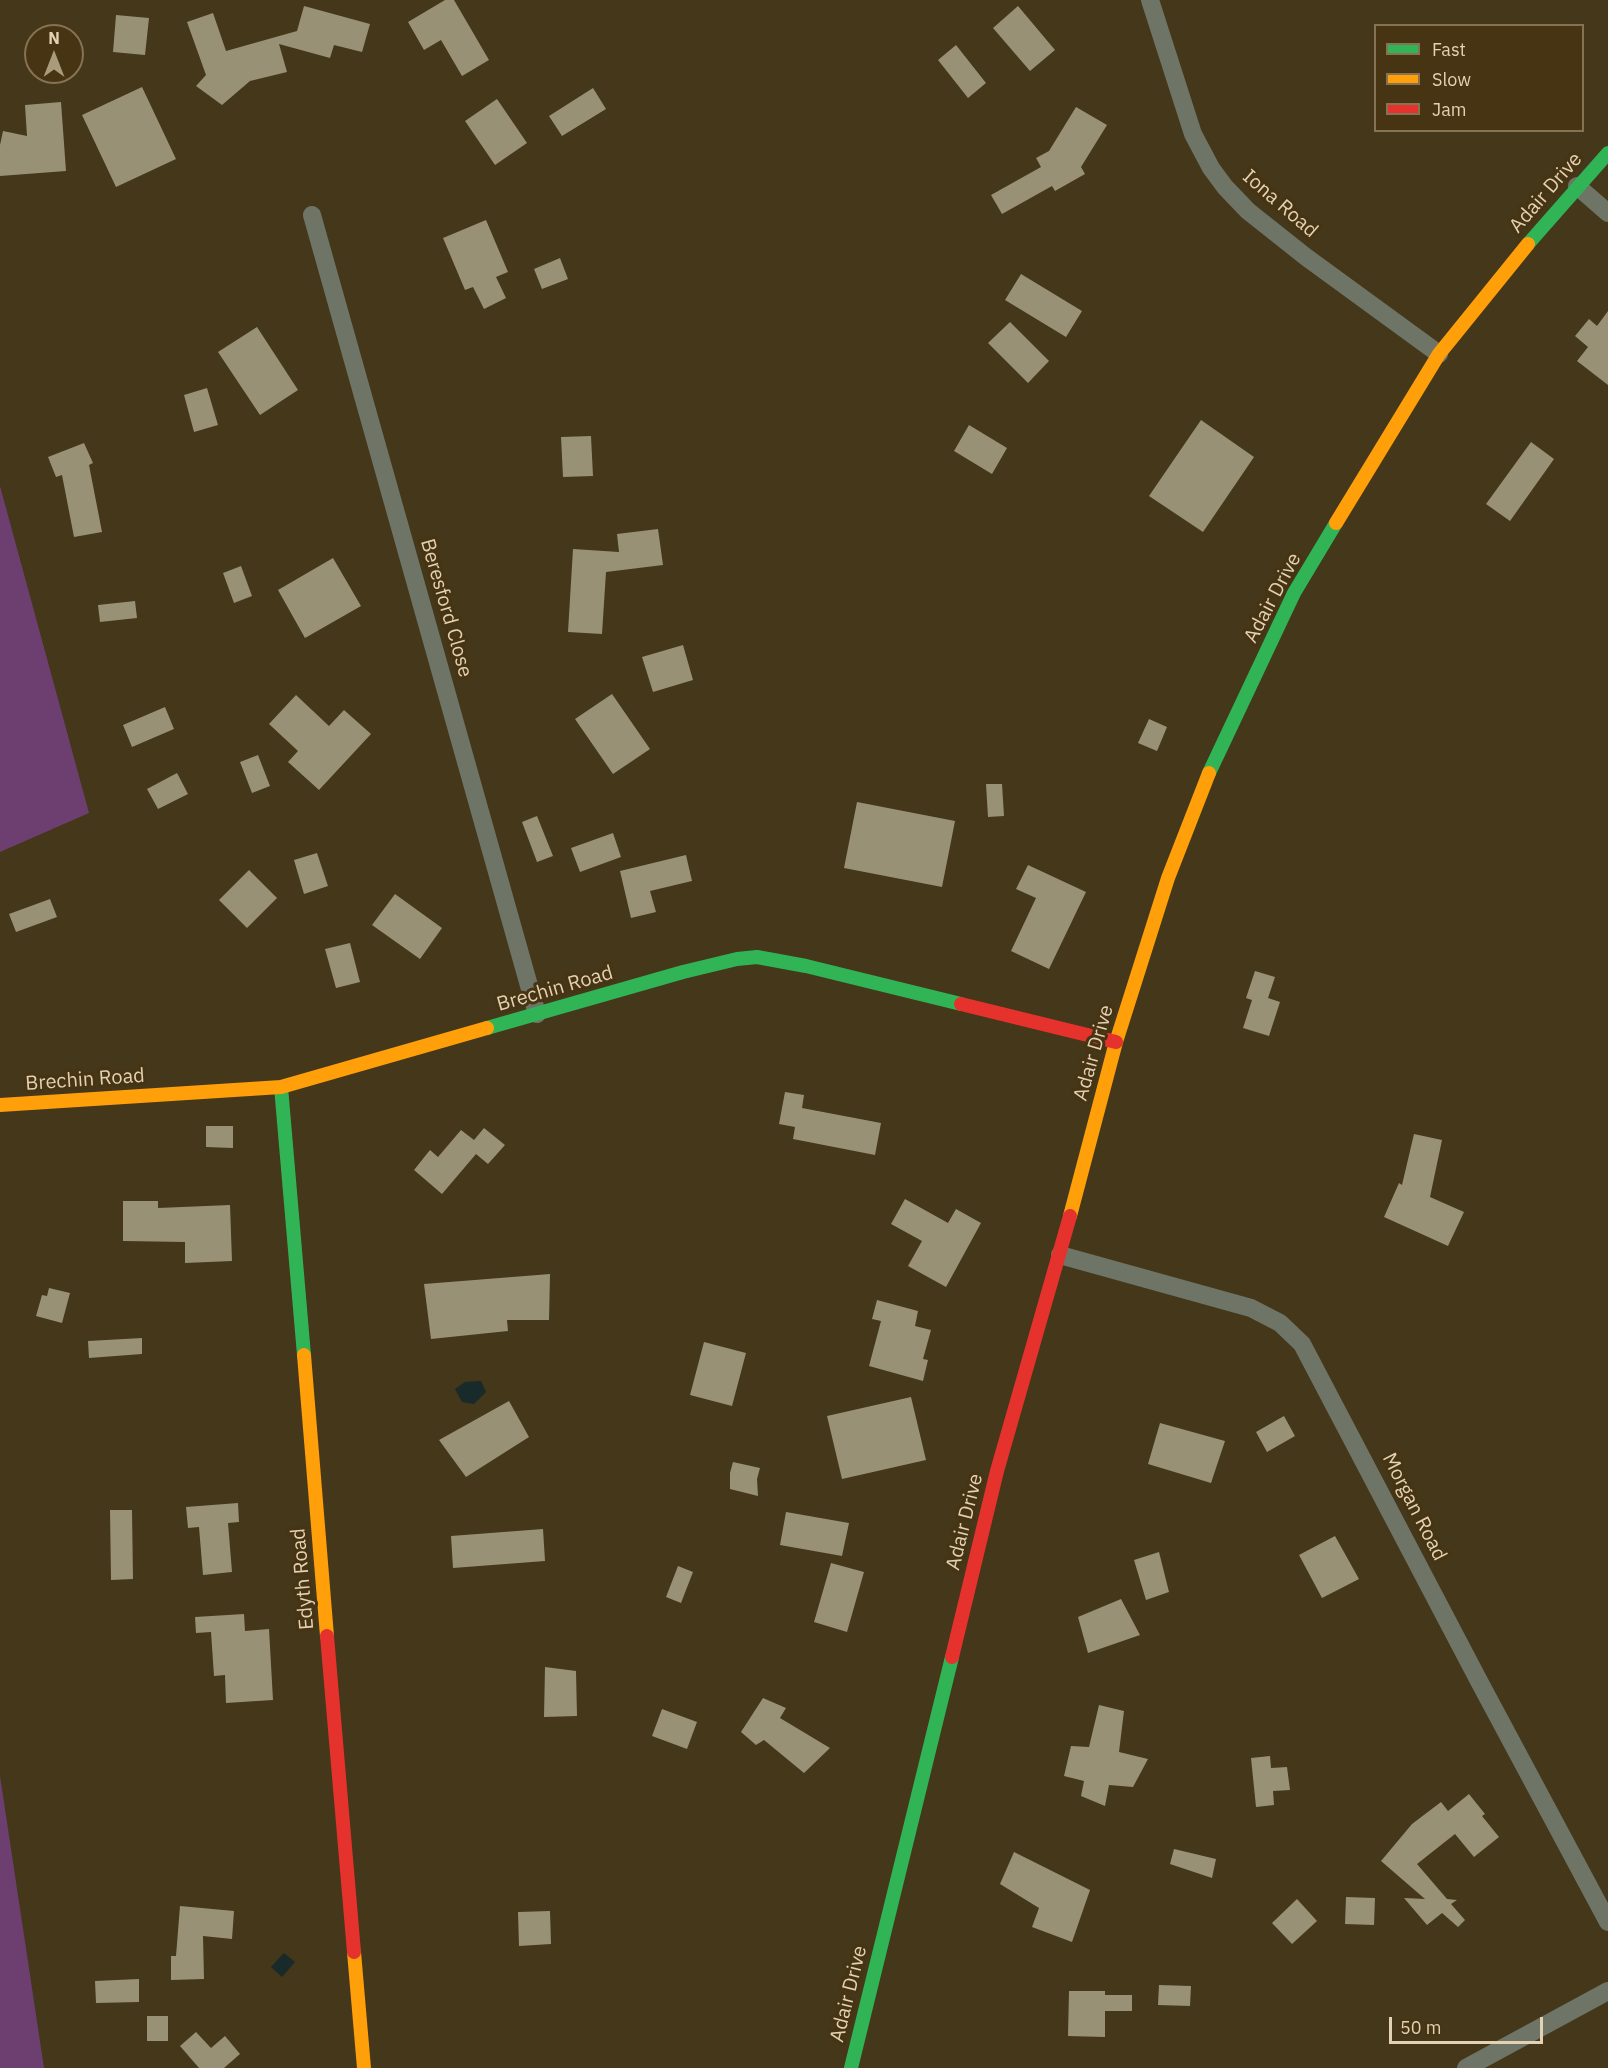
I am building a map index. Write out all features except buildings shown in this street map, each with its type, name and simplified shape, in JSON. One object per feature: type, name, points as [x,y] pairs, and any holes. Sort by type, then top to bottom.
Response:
[{"type":"street","name":"Iona Road","points":[[1150,0],[1193,134],[1211,168],[1225,188],[1248,211],[1306,257],[1439,354]]},
{"type":"street","name":"Adair Drive","points":[[851,2068],[997,1471],[1060,1255],[1116,1042],[1168,879],[1213,764],[1294,593],[1439,354],[1508,266],[1608,153]]},
{"type":"street","points":[[1577,186],[1608,213]]},
{"type":"street","name":"Beresford Close","points":[[312,215],[537,1014]]},
{"type":"street","name":"Brechin Road","points":[[0,1106],[281,1087],[683,972],[737,959],[757,957],[806,966],[1116,1042]]},
{"type":"street","name":"Edyth Road","points":[[281,1087],[364,2068]]},
{"type":"street","name":"Morgan Road","points":[[1060,1255],[1251,1308],[1280,1323],[1302,1344],[1608,1922]]},
{"type":"street","points":[[1466,2068],[1608,1991]]},
{"type":"shaded area","points":[[0,486],[89,813],[0,852]]},
{"type":"shaded area","points":[[481,1381],[486,1392],[474,1404],[462,1402],[455,1389],[465,1382]]},
{"type":"shaded area","points":[[0,1776],[44,2068],[0,2068]]},
{"type":"shaded area","points":[[284,1953],[295,1962],[282,1977],[271,1967]]},
{"type":"traffic: fast","points":[[1528,244],[1608,153]]},
{"type":"traffic: fast","points":[[1209,773],[1294,593],[1336,523]]},
{"type":"traffic: fast","points":[[487,1028],[683,972],[737,959],[757,957],[806,966],[961,1004]]},
{"type":"traffic: fast","points":[[281,1087],[304,1355]]},
{"type":"traffic: fast","points":[[851,2068],[952,1657]]},
{"type":"traffic: slow","points":[[1336,523],[1439,354],[1528,244]]},
{"type":"traffic: slow","points":[[1070,1216],[1116,1042],[1168,878],[1209,773]]},
{"type":"traffic: slow","points":[[0,1105],[281,1087],[487,1028]]},
{"type":"traffic: slow","points":[[304,1355],[327,1636]]},
{"type":"traffic: slow","points":[[354,1952],[364,2068]]},
{"type":"traffic: jam","points":[[961,1004],[1116,1042]]},
{"type":"traffic: jam","points":[[952,1657],[997,1471],[1070,1216]]},
{"type":"traffic: jam","points":[[327,1636],[354,1952]]}]
